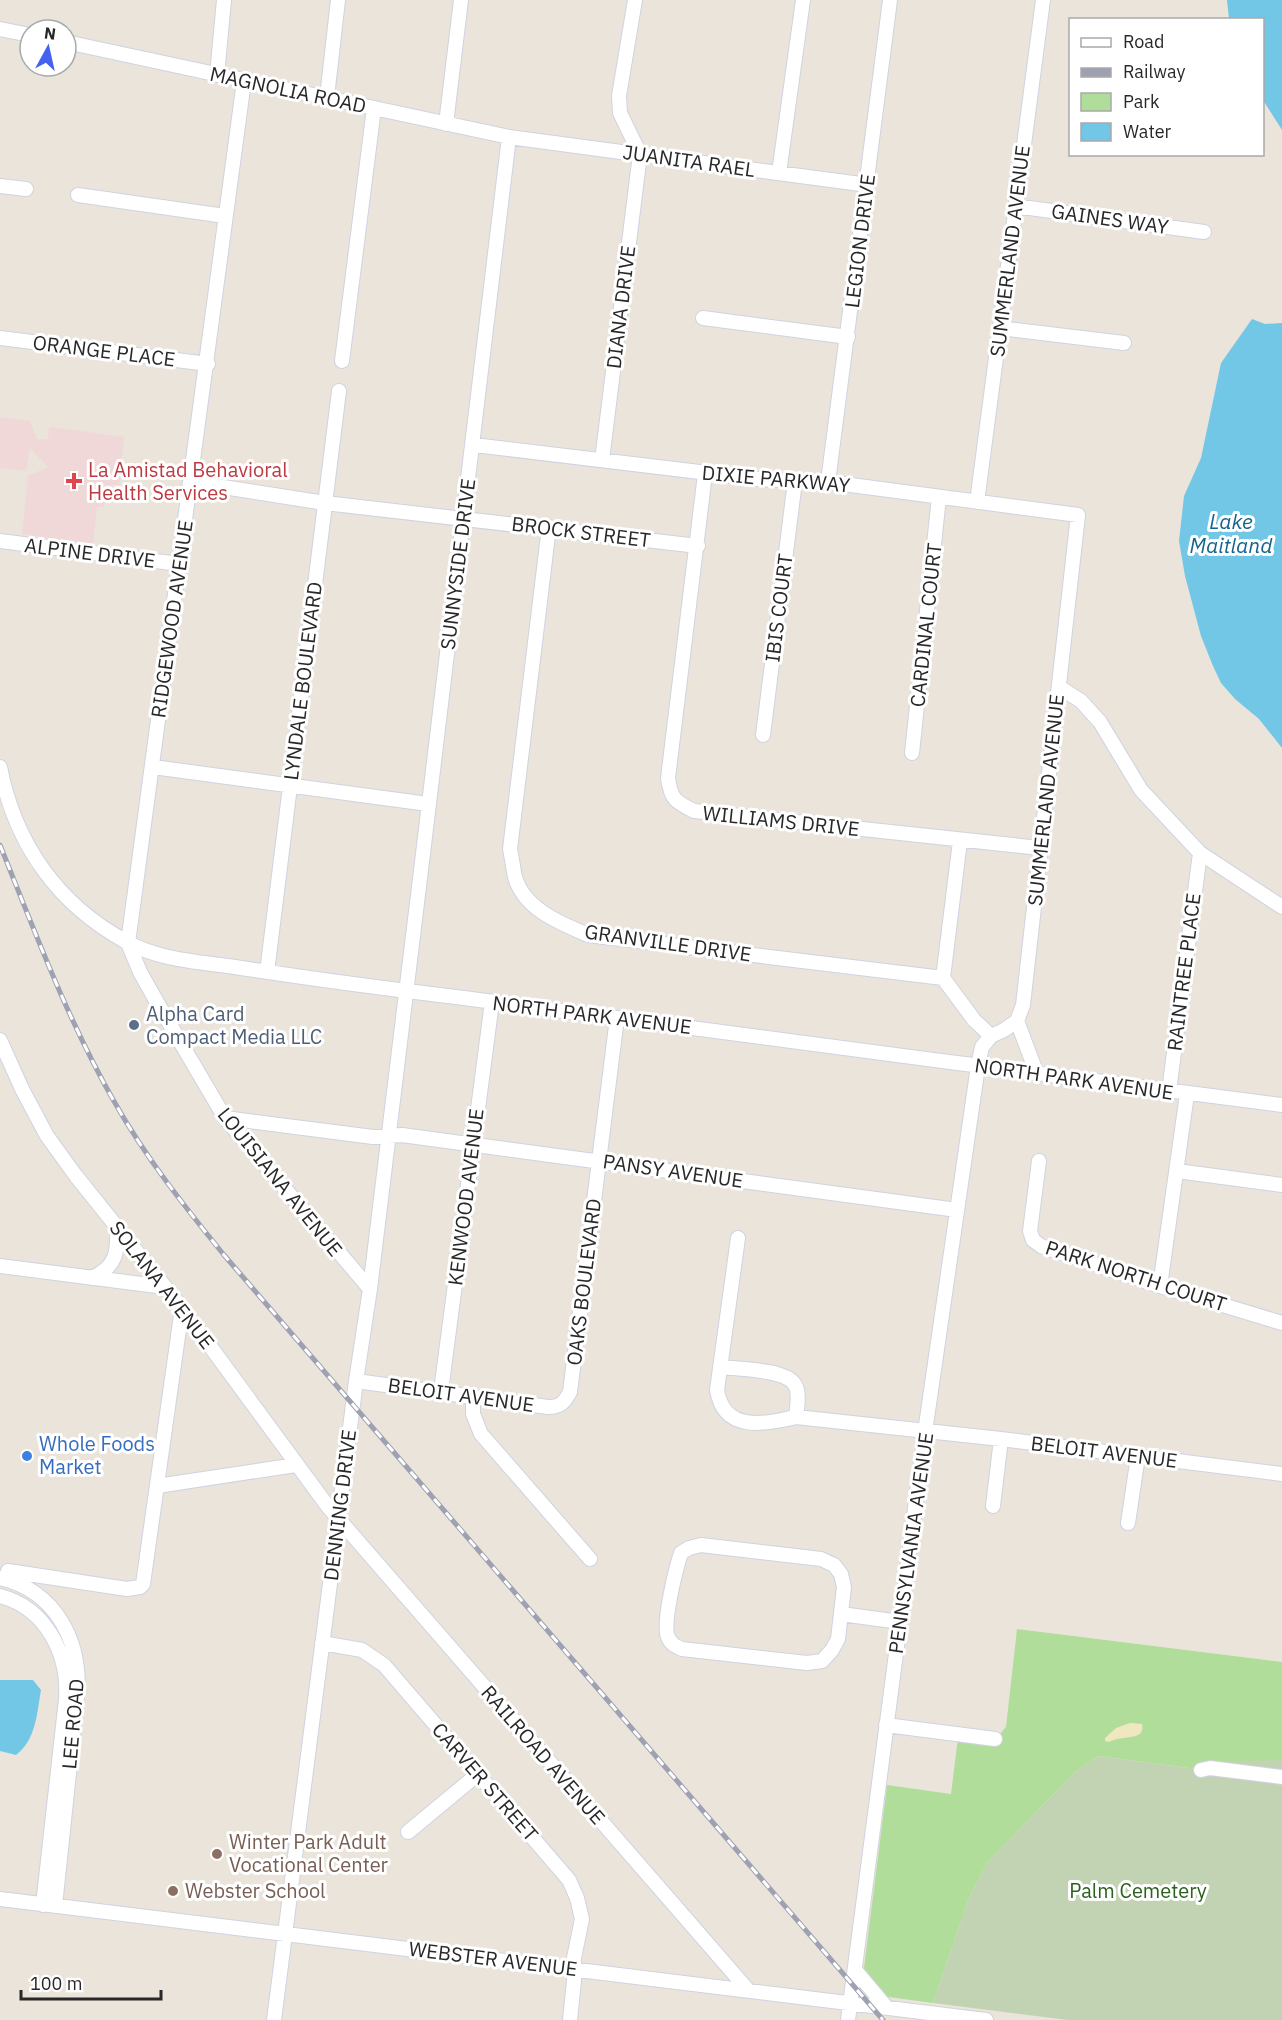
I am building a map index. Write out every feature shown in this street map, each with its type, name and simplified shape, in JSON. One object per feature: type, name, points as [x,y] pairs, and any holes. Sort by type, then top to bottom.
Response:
[{"type":"street","points":[[217,75],[224,0]]},
{"type":"street","points":[[327,97],[338,0]]},
{"type":"street","points":[[446,124],[461,0]]},
{"type":"street","points":[[635,0],[619,96],[620,113],[640,154]]},
{"type":"street","points":[[779,173],[802,0]]},
{"type":"street","name":"LEGION DRIVE","points":[[828,482],[890,0]]},
{"type":"street","name":"SUMMERLAND AVENUE","points":[[977,502],[1043,0]]},
{"type":"street","points":[[0,29],[18,33]]},
{"type":"street","name":"MAGNOLIA ROAD","points":[[78,45],[509,136]]},
{"type":"street","name":"RIDGEWOOD AVENUE","points":[[128,943],[208,364],[225,216],[244,81]]},
{"type":"street","points":[[342,361],[374,108]]},
{"type":"street","name":"JUANITA RAEL","points":[[509,136],[868,185]]},
{"type":"street","name":"SUNNYSIDE DRIVE","points":[[406,991],[474,445],[509,136]]},
{"type":"street","name":"DIANA DRIVE","points":[[602,460],[640,154]]},
{"type":"street","points":[[0,186],[26,189]]},
{"type":"street","points":[[78,195],[225,216]]},
{"type":"street","name":"GAINES WAY","points":[[1015,206],[1204,232]]},
{"type":"street","points":[[703,318],[848,337]]},
{"type":"street","points":[[1000,328],[1124,343]]},
{"type":"street","name":"ORANGE PLACE","points":[[0,338],[208,364]]},
{"type":"street","name":"LYNDALE BOULEVARD","points":[[267,972],[339,391]]},
{"type":"street","name":"DIXIE PARKWAY","points":[[474,445],[705,474],[828,482],[1078,515]]},
{"type":"street","name":"WILLIAMS DRIVE","points":[[705,474],[668,778],[670,791],[677,803],[694,811],[1040,848]]},
{"type":"street","name":"IBIS COURT","points":[[763,735],[795,481]]},
{"type":"street","points":[[191,482],[325,503],[464,518]]},
{"type":"street","name":"CARDINAL COURT","points":[[912,753],[939,497]]},
{"type":"street","name":"SUMMERLAND AVENUE","points":[[1017,1021],[1023,1005],[1078,515]]},
{"type":"street","name":"BROCK STREET","points":[[464,518],[698,546]]},
{"type":"street","name":"GRANVILLE DRIVE","points":[[549,527],[510,849],[516,879],[528,901],[555,920],[588,934],[943,978]]},
{"type":"street","name":"ALPINE DRIVE","points":[[0,541],[179,564]]},
{"type":"street","points":[[1059,687],[1081,701],[1100,722],[1141,790],[1200,853],[1282,907]]},
{"type":"street","name":"NORTH PARK AVENUE","points":[[0,767],[4,788],[21,834],[31,853],[63,894],[90,917],[128,943],[156,953],[267,972],[406,991],[1282,1105]]},
{"type":"street","points":[[153,767],[428,804]]},
{"type":"street","points":[[960,840],[943,978],[974,1020],[991,1036]]},
{"type":"street","name":"RAINTREE PLACE","points":[[1169,1091],[1200,853]]},
{"type":"street","name":"LOUISIANA AVENUE","points":[[128,943],[140,972],[158,1005],[225,1119],[370,1289]]},
{"type":"street","name":"DENNING DRIVE","points":[[274,2020],[356,1381],[370,1289],[406,991]]},
{"type":"street","name":"KENWOOD AVENUE","points":[[441,1391],[492,1002]]},
{"type":"street","name":"OAKS BOULEVARD","points":[[565,1402],[570,1392],[617,1018]]},
{"type":"street","points":[[978,1066],[982,1047],[991,1036],[1017,1021],[1037,1074]]},
{"type":"street","name":"SOLANA AVENUE","points":[[0,1040],[47,1136],[182,1308],[338,1520]]},
{"type":"street","name":"PENNSYLVANIA AVENUE","points":[[848,2020],[925,1432],[978,1066]]},
{"type":"street","points":[[1160,1286],[1187,1094]]},
{"type":"street","name":"PANSY AVENUE","points":[[225,1119],[373,1137],[402,1135],[957,1210]]},
{"type":"street","name":"PARK NORTH COURT","points":[[1039,1161],[1030,1231],[1033,1240],[1041,1246],[1160,1286],[1282,1323]]},
{"type":"street","points":[[1177,1171],[1282,1185]]},
{"type":"street","points":[[92,1278],[103,1273],[116,1257],[117,1226]]},
{"type":"street","name":"BELOIT AVENUE","points":[[738,1238],[717,1390],[719,1404],[729,1415],[744,1422],[764,1424],[796,1417],[1001,1439],[1282,1474]]},
{"type":"street","points":[[0,1266],[165,1287]]},
{"type":"street","points":[[4,1575],[127,1589],[140,1587],[145,1580],[182,1308]]},
{"type":"street","points":[[720,1367],[781,1374],[791,1379],[796,1386],[796,1417]]},
{"type":"street","name":"BELOIT AVENUE","points":[[356,1381],[548,1407],[557,1407],[565,1402]]},
{"type":"street","points":[[473,1396],[473,1414],[481,1434],[590,1559]]},
{"type":"street","points":[[993,1506],[1001,1439]]},
{"type":"street","points":[[1128,1523],[1138,1456]]},
{"type":"street","points":[[158,1486],[296,1465]]},
{"type":"street","name":"RAILROAD AVENUE","points":[[338,1520],[748,1990]]},
{"type":"street","points":[[701,1545],[821,1559],[834,1565],[841,1574],[844,1587],[841,1614],[838,1640],[832,1650],[822,1661],[807,1664],[682,1649],[674,1646],[667,1635],[666,1624],[681,1552],[701,1545]]},
{"type":"street","name":"LEE ROAD","points":[[4,1575],[38,1596],[60,1620],[69,1634],[75,1652],[79,1680],[66,1748],[49,1905]]},
{"type":"street","name":"LEE ROAD","points":[[0,1596],[19,1604],[34,1614],[46,1626],[58,1648],[66,1671],[66,1748]]},
{"type":"street","points":[[841,1614],[900,1622]]},
{"type":"street","name":"CARVER STREET","points":[[322,1643],[362,1650],[384,1665],[569,1880],[577,1898],[582,1919],[576,1949],[570,2020]]},
{"type":"street","points":[[886,1725],[995,1739]]},
{"type":"street","points":[[1200,1770],[1210,1768],[1282,1777]]},
{"type":"street","points":[[408,1832],[478,1774]]},
{"type":"street","name":"WEBSTER AVENUE","points":[[0,1899],[986,2020]]},
{"type":"street","points":[[855,1970],[887,2007]]},
{"type":"shaded area","name":"La Amistad Behavioral Health Services","points":[[0,417],[30,421],[37,439],[48,439],[49,427],[124,437],[119,485],[107,485],[104,507],[97,507],[93,544],[22,534],[28,476],[48,467],[30,448],[26,471],[0,468]]},
{"type":"green space","points":[[1017,1629],[1282,1662],[1282,1760],[1196,1769],[1099,1756],[1075,1772],[988,1862],[970,1896],[933,2003],[881,1996],[863,1976],[887,1785],[951,1794],[958,1738],[999,1735],[1006,1727]]},
{"type":"green space","name":"Palm Cemetery","points":[[1099,1756],[1196,1769],[1209,1762],[1282,1760],[1282,2020],[1068,2020],[933,2003],[970,1896],[988,1862],[1075,1772]]},
{"type":"sand","points":[[1130,1723],[1142,1724],[1140,1733],[1109,1742],[1105,1741],[1105,1738],[1116,1728]]},
{"type":"water","points":[[1227,0],[1282,0],[1282,130],[1264,102],[1264,18],[1229,18]]},
{"type":"water","name":"Lake Maitland","points":[[1252,319],[1265,324],[1282,323],[1282,748],[1259,719],[1235,699],[1221,683],[1201,636],[1185,576],[1179,541],[1184,496],[1201,458],[1221,363]]},
{"type":"water","points":[[0,1680],[33,1680],[41,1690],[32,1734],[23,1749],[16,1755],[0,1751]]},
{"type":"railway","points":[[0,845],[53,976],[82,1040],[127,1123],[167,1182],[224,1255],[883,2020]]},
{"type":"place","name":"La Amistad Behavioral Health Services","points":[[74,481]]},
{"type":"place","name":"Alpha Card Compact Media LLC","points":[[134,1025]]},
{"type":"place","name":"Whole Foods Market","points":[[27,1456]]},
{"type":"place","name":"Winter Park Adult Vocational Center","points":[[217,1854]]},
{"type":"place","name":"Webster School","points":[[173,1891]]}]
